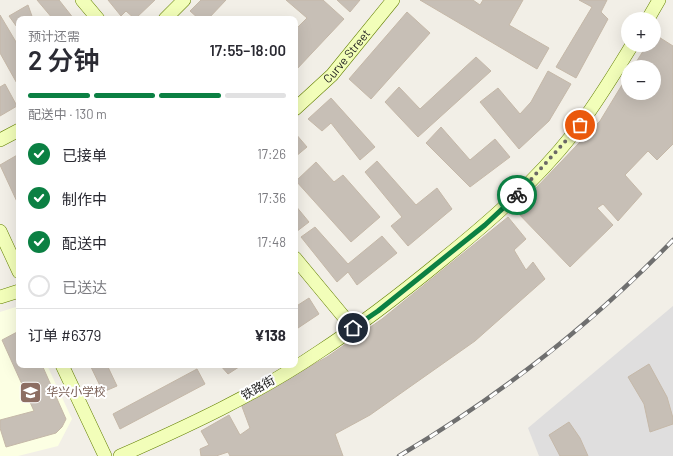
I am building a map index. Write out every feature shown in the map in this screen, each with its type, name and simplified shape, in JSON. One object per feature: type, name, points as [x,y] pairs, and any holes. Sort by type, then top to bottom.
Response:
[{"type":"main road","points":[[82,0],[95,16]]},
{"type":"main road","points":[[168,16],[184,0]]},
{"type":"main road","name":"Curve Street","points":[[298,105],[332,75],[393,0]]},
{"type":"main road","points":[[652,12],[657,1]]},
{"type":"main road","name":"铁路街","points":[[298,364],[318,353],[353,328],[436,265],[485,225],[513,199],[572,135],[602,94],[628,52]]},
{"type":"main road","points":[[0,140],[16,132]]},
{"type":"main road","points":[[0,231],[16,266]]},
{"type":"main road","points":[[298,262],[353,328]]},
{"type":"main road","points":[[0,297],[16,292]]},
{"type":"main road","points":[[63,368],[105,456]]},
{"type":"main road","name":"铁路街","points":[[120,456],[236,400],[292,368]]},
{"type":"shaded area","points":[[673,306],[673,456],[539,456],[528,428]]},
{"type":"shaded area","name":"华兴小学校","points":[[16,307],[16,368],[48,368],[72,419],[58,446],[18,456],[0,456],[0,312]]},
{"type":"building","points":[[37,0],[59,0],[72,16],[50,16]]},
{"type":"building","points":[[108,0],[155,0],[138,16],[132,16],[126,11],[121,16]]},
{"type":"building","points":[[201,0],[226,0],[211,16],[196,16],[190,11]]},
{"type":"building","points":[[286,0],[323,0],[344,19],[298,68],[298,27],[307,18]]},
{"type":"building","points":[[337,0],[360,0],[350,12]]},
{"type":"building","points":[[420,0],[473,0],[480,5],[483,0],[523,0],[509,25],[549,48],[537,69]]},
{"type":"building","points":[[579,0],[607,0],[601,12],[608,19],[576,78],[556,67],[592,7]]},
{"type":"building","points":[[28,5],[32,16],[16,16],[16,26],[9,16]]},
{"type":"building","points":[[407,12],[430,33],[371,99],[349,79]]},
{"type":"building","points":[[0,15],[16,42],[16,82],[0,53]]},
{"type":"building","points":[[661,38],[673,46],[673,144],[657,160],[648,151],[625,175],[642,194],[618,221],[603,204],[597,208],[613,225],[570,267],[515,210],[600,121],[621,86],[621,100],[661,100],[661,60],[637,60],[643,52],[661,52]]},
{"type":"building","points":[[476,57],[491,71],[418,137],[385,102],[399,87],[420,109]]},
{"type":"building","points":[[548,71],[571,84],[549,121],[519,149],[480,102],[498,88],[520,114],[531,102]]},
{"type":"building","points":[[5,84],[16,107],[0,116],[0,87]]},
{"type":"building","points":[[331,98],[375,147],[360,160],[331,123],[322,131],[308,119]]},
{"type":"building","points":[[441,127],[470,160],[495,139],[510,157],[470,187],[426,143]]},
{"type":"building","points":[[298,136],[307,147],[298,154]]},
{"type":"building","points":[[16,156],[16,200],[0,165]]},
{"type":"building","points":[[377,161],[416,205],[437,188],[452,209],[408,246],[391,226],[402,217],[365,172]]},
{"type":"building","points":[[316,162],[334,182],[343,175],[380,217],[351,242],[298,183],[298,179]]},
{"type":"building","points":[[298,209],[309,222],[298,230]]},
{"type":"building","points":[[508,217],[526,239],[514,250],[526,270],[533,262],[545,279],[475,341],[370,415],[335,434],[343,456],[230,456],[228,452],[216,456],[201,456],[200,449],[209,445],[201,431],[229,415],[240,435],[250,428],[241,404],[327,357],[382,319]]},
{"type":"building","points":[[315,227],[348,264],[382,236],[397,253],[357,285],[348,272],[337,282],[301,237]]},
{"type":"building","points":[[309,298],[319,314],[298,328],[298,305]]},
{"type":"building","points":[[16,333],[16,368],[43,368],[66,419],[62,427],[56,433],[6,447],[0,428],[0,420],[34,411],[2,340]]},
{"type":"building","points":[[649,364],[667,397],[673,418],[673,424],[650,432],[644,404],[628,377]]},
{"type":"building","points":[[91,368],[108,368],[117,386],[103,392]]},
{"type":"building","points":[[223,368],[237,368],[228,374]]},
{"type":"building","points":[[197,369],[205,384],[120,429],[113,414]]},
{"type":"building","points":[[569,422],[580,438],[588,456],[560,456],[549,435]]},
{"type":"railway","points":[[399,456],[437,433],[509,384],[577,330],[610,301],[673,240]]},
{"type":"way so far","points":[[517,195],[580,125]]},
{"type":"place","name":"华兴小学校","points":[[30,392]]},
{"type":"route","points":[[353,328],[378,311],[436,265],[485,225],[517,195]]}]
